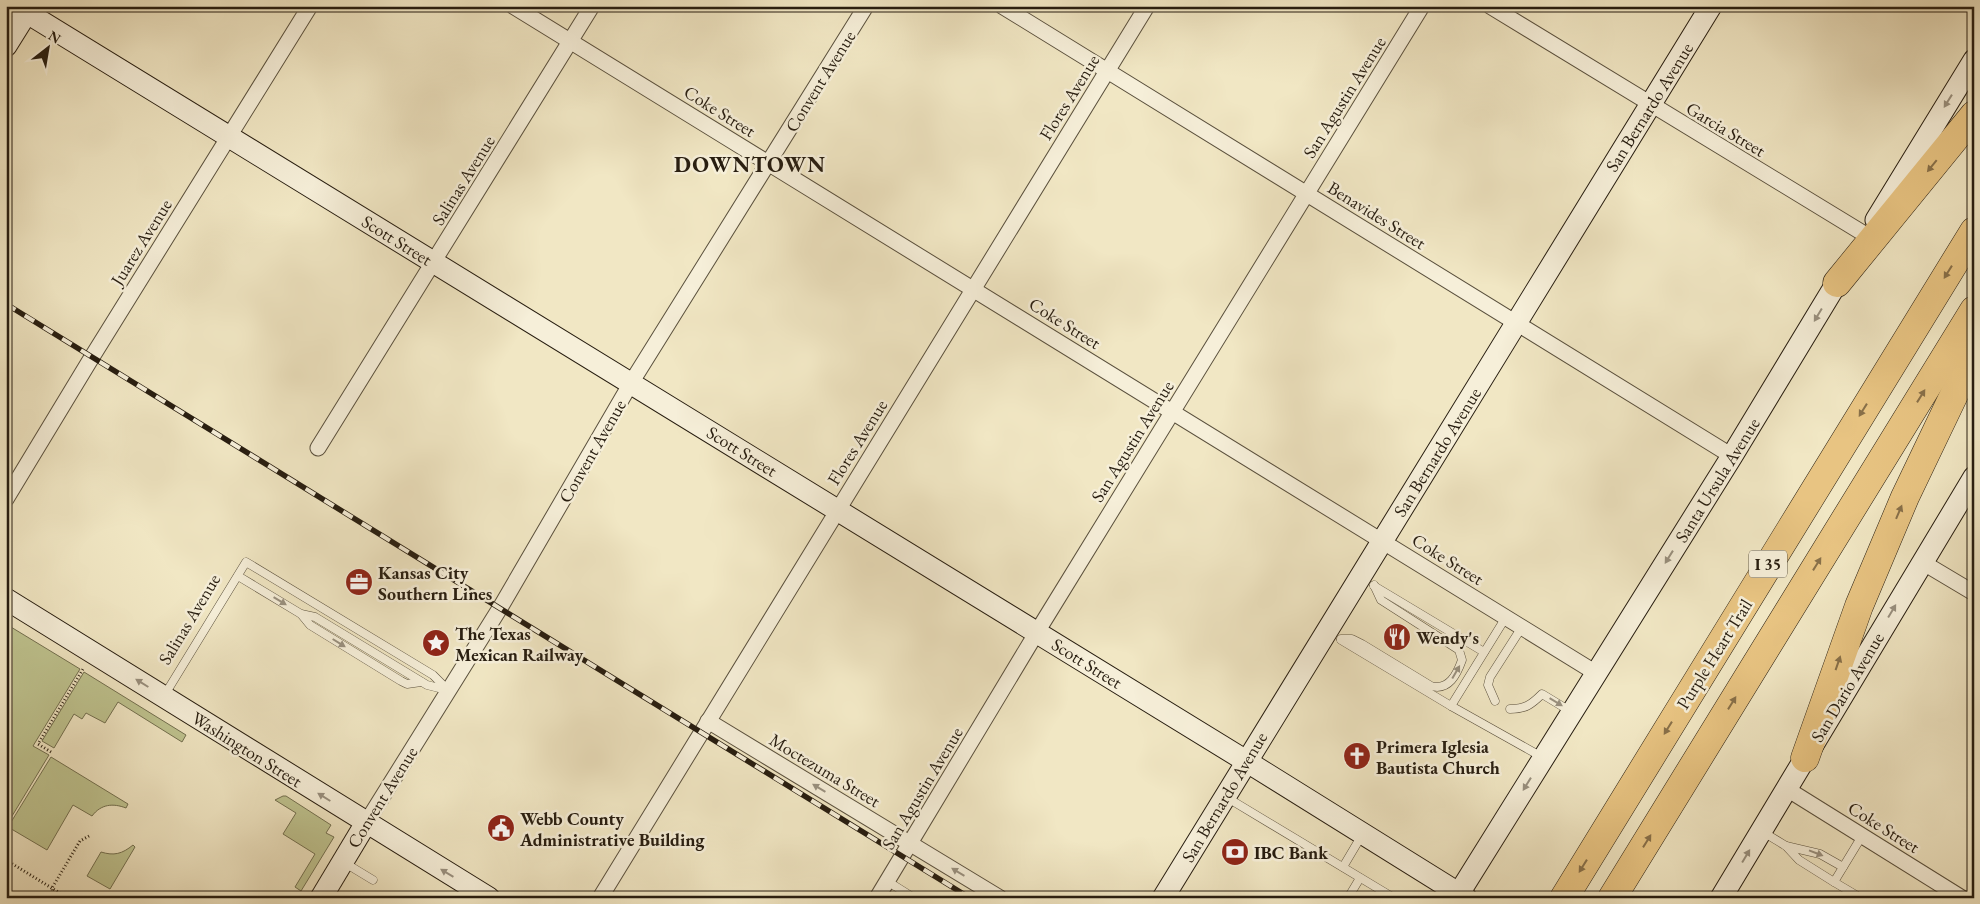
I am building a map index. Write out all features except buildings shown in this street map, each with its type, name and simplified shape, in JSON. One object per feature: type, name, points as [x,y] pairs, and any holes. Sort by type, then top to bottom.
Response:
[{"type":"highway","points":[[1837,283],[1974,115]]},
{"type":"highway","name":"Purple Heart Trail","points":[[1564,898],[1974,231]]},
{"type":"highway","name":"I 35","points":[[1612,898],[1974,310]]},
{"type":"highway","points":[[1805,758],[1858,606],[1905,497],[1974,353]]},
{"type":"main road","name":"San Bernardo Avenue","points":[[1163,898],[1246,761],[1334,635],[1367,581],[1382,540],[1711,6]]},
{"type":"main road","name":"Scott Street","points":[[25,8],[229,137],[1363,833],[1460,896]]},
{"type":"main road","points":[[6,46],[25,8]]},
{"type":"main road","name":"Santa Ursula Avenue","points":[[1460,896],[1543,758],[1732,456],[1974,60]]},
{"type":"main road","name":"San Dario Avenue","points":[[1721,898],[1974,477]]},
{"type":"main road","name":"Washington Street","points":[[6,599],[489,898]]},
{"type":"main road","name":"Convent Avenue","points":[[321,898],[366,823]]},
{"type":"street","name":"Juarez Avenue","points":[[6,499],[310,6]]},
{"type":"street","name":"Coke Street","points":[[513,6],[1596,673]]},
{"type":"street","name":"Salinas Avenue","points":[[318,448],[592,6]]},
{"type":"street","name":"Convent Avenue","points":[[366,823],[500,608],[631,383],[866,6]]},
{"type":"street","name":"Benavides Street","points":[[1002,6],[1732,456]]},
{"type":"street","name":"Flores Avenue","points":[[600,898],[1147,6]]},
{"type":"street","name":"San Agustin Avenue","points":[[877,898],[1037,632],[1422,6]]},
{"type":"street","name":"Garcia Street","points":[[1490,6],[1866,236]]},
{"type":"street","points":[[1922,562],[1974,593]]},
{"type":"street","name":"Moctezuma Street","points":[[708,721],[1000,898]]},
{"type":"street","name":"Coke Street","points":[[1787,788],[1962,898]]},
{"type":"lane","name":"Salinas Avenue","points":[[164,696],[246,562],[433,675],[449,691]]},
{"type":"lane","points":[[238,576],[301,614],[316,616],[421,682],[449,691]]},
{"type":"lane","points":[[1334,635],[1352,639],[1362,644],[1437,688],[1447,685],[1457,673],[1462,660],[1459,650],[1381,600],[1367,581]]},
{"type":"lane","points":[[1367,581],[1484,652]]},
{"type":"lane","points":[[1451,706],[1506,617]]},
{"type":"lane","points":[[1496,701],[1488,685],[1490,677],[1522,627]]},
{"type":"lane","points":[[1334,635],[1451,706],[1543,758]]},
{"type":"lane","points":[[1510,709],[1521,709],[1531,705],[1542,694],[1572,712]]},
{"type":"lane","points":[[1225,796],[1394,898]]},
{"type":"lane","points":[[1761,831],[1786,846],[1799,860],[1861,898]]},
{"type":"lane","points":[[1343,867],[1363,833]]},
{"type":"lane","points":[[1834,882],[1862,836]]},
{"type":"lane","points":[[1786,846],[1820,854],[1843,868]]},
{"type":"lane","points":[[342,862],[373,880]]},
{"type":"lane","points":[[1348,898],[1360,878]]},
{"type":"lane","points":[[887,881],[914,898]]},
{"type":"path","points":[[51,752],[38,744],[84,668]]},
{"type":"path","points":[[48,898],[53,895],[52,888],[80,841],[89,836]]},
{"type":"path","points":[[6,860],[68,898]]},
{"type":"green space","points":[[6,624],[80,669],[33,746],[49,755],[6,826]]},
{"type":"green space","points":[[84,672],[186,735],[182,742],[118,702],[105,723],[86,713],[82,719],[74,714],[54,748],[42,741]]},
{"type":"green space","points":[[51,757],[128,804],[126,808],[116,805],[103,807],[92,816],[73,805],[47,850],[8,827]]},
{"type":"green space","points":[[286,796],[331,825],[326,833],[334,837],[301,891],[295,887],[315,854],[283,834],[296,813],[275,800]]},
{"type":"green space","points":[[133,845],[135,847],[110,889],[87,876],[101,852],[118,853]]},
{"type":"railway","points":[[6,304],[970,898]]},
{"type":"place","name":"Kansas City Southern Lines","points":[[359,582]]},
{"type":"place","name":"Wendy's","points":[[1397,637]]},
{"type":"place","name":"The Texas Mexican Railway","points":[[436,643]]},
{"type":"place","name":"Primera Iglesia Bautista Church","points":[[1357,756]]},
{"type":"place","name":"Webb County Administrative Building","points":[[501,828]]},
{"type":"place","name":"IBC Bank","points":[[1235,852]]},
{"type":"district","name":"DOWNTOWN","points":[[750,164]]}]
